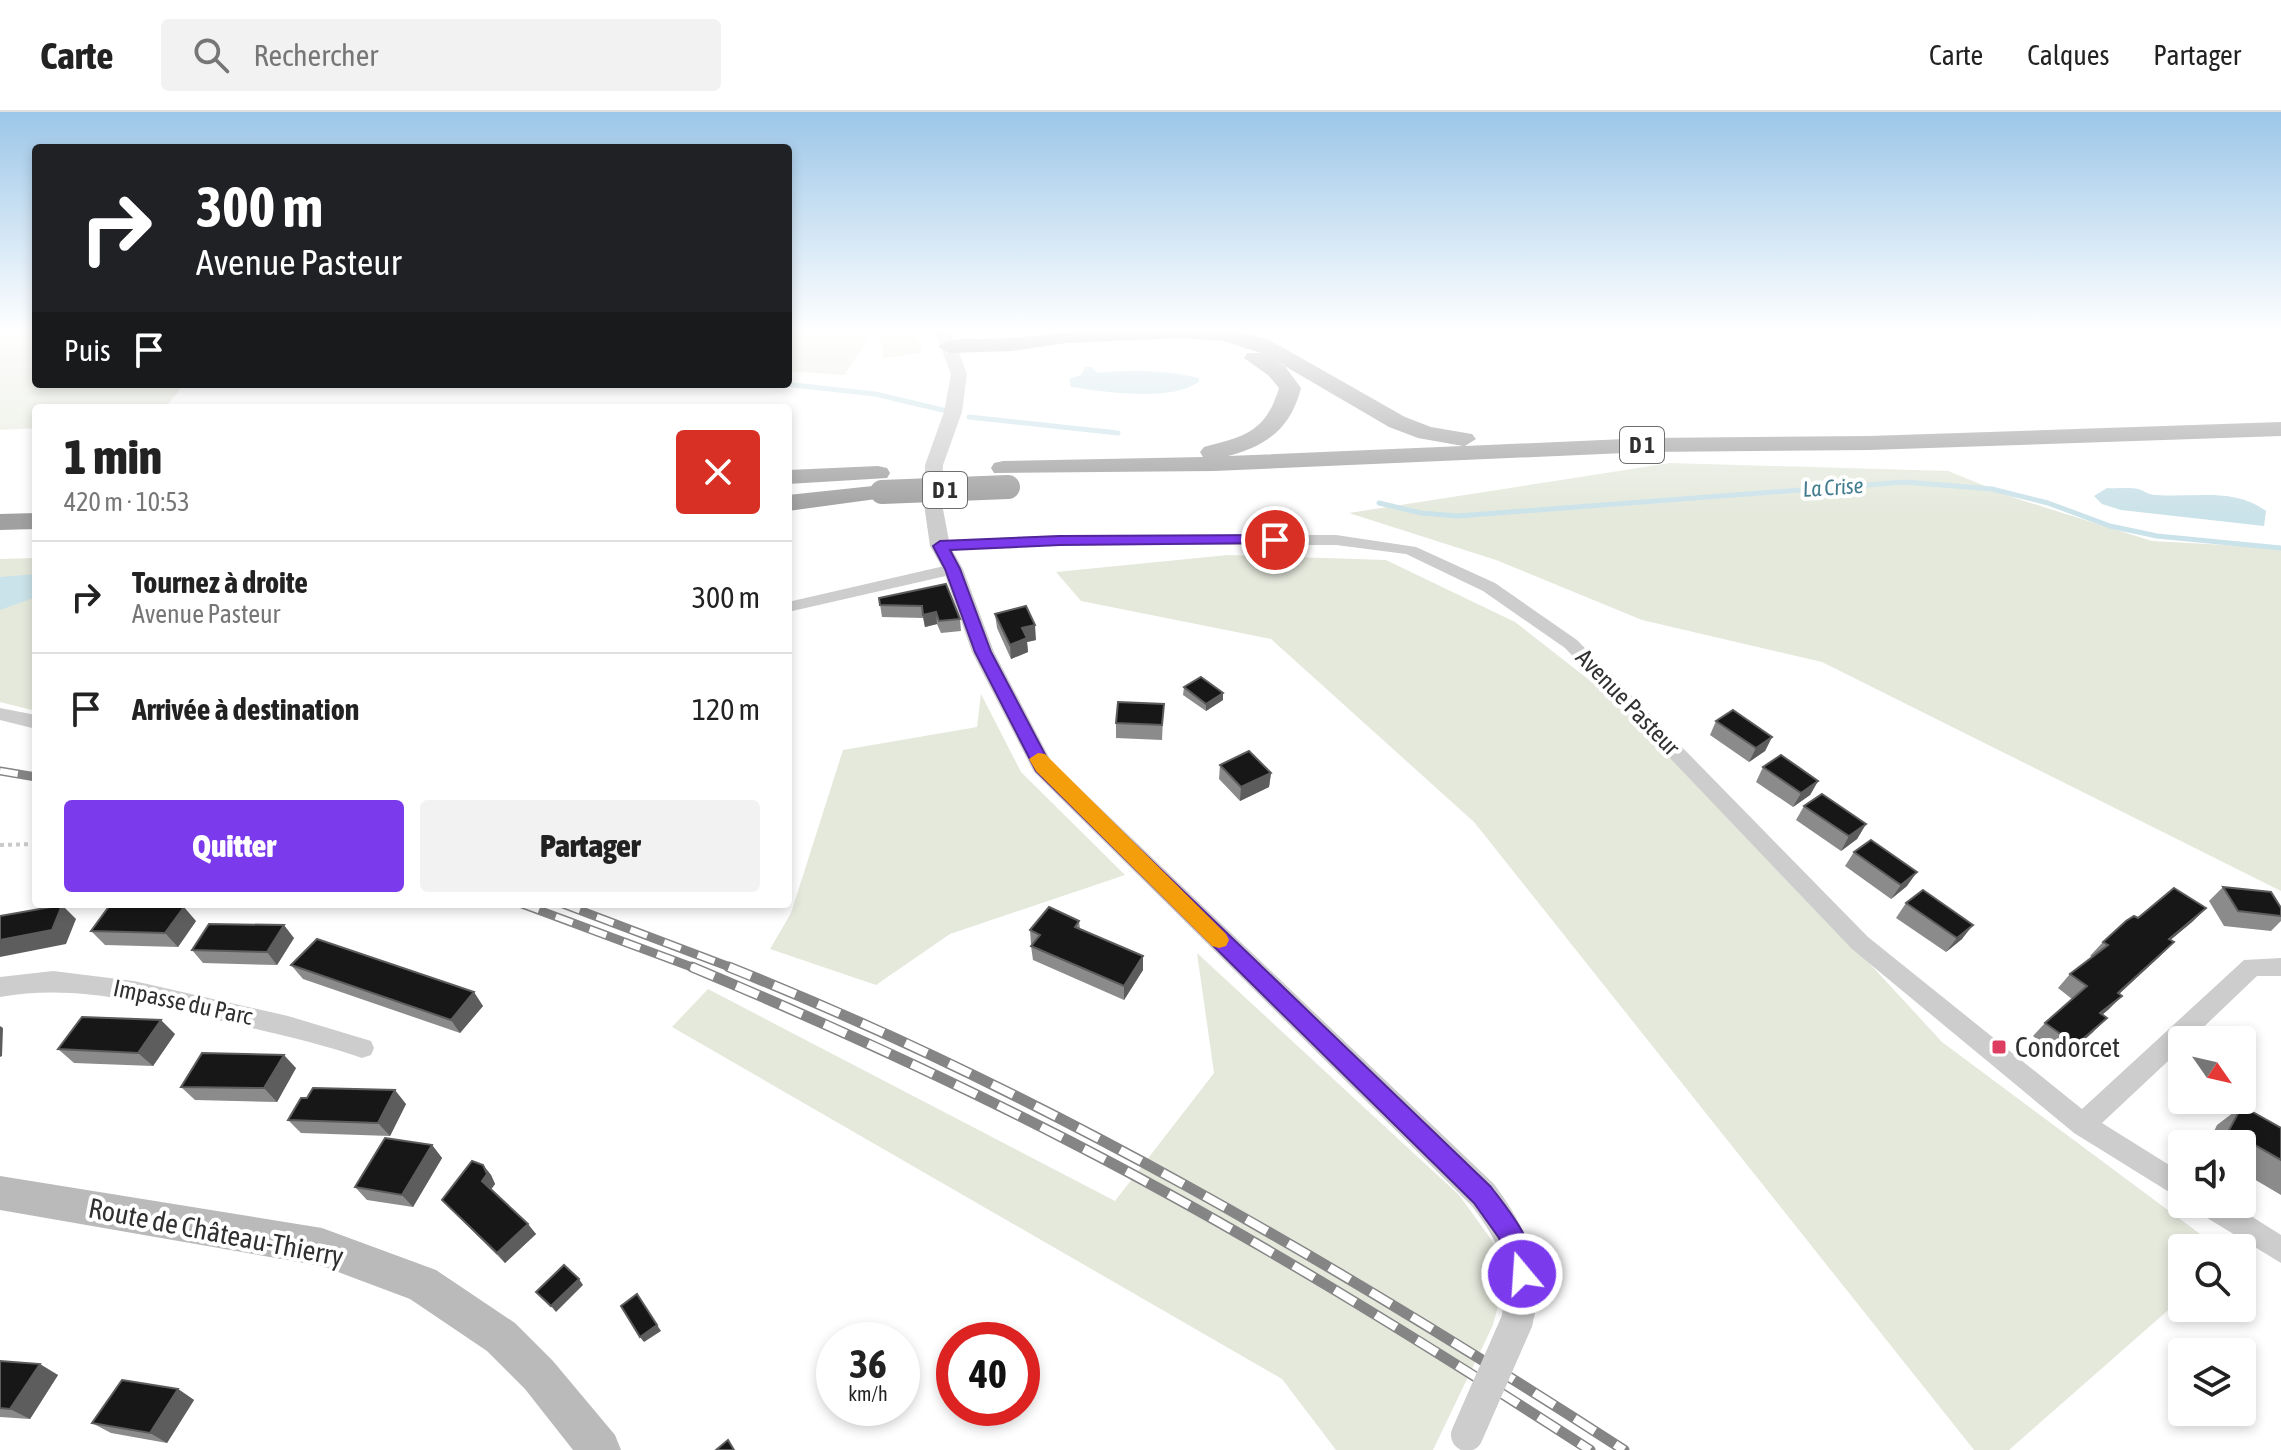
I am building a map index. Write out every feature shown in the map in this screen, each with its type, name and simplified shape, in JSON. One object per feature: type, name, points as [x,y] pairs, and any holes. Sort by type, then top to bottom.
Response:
[{"type":"highway","points":[[1129,464],[1245,444],[1272,429],[1286,409],[1289,391]]},
{"type":"highway","points":[[1340,391],[1373,411],[1426,433],[1491,443],[1647,445]]},
{"type":"highway","name":"D 1","points":[[1006,478],[1129,464],[1214,464],[1647,445],[1869,443],[2281,429]]},
{"type":"highway","name":"D 1","points":[[792,477],[881,482],[2281,444]]},
{"type":"highway","points":[[792,502],[881,482]]},
{"type":"highway","name":"D 1","points":[[792,494],[881,482]]},
{"type":"highway","points":[[0,506],[32,505]]},
{"type":"highway","points":[[0,522],[32,521]]},
{"type":"main road","name":"Route de Château-Thierry","points":[[0,1193],[322,1247],[422,1284],[501,1337],[556,1395],[600,1450]]},
{"type":"street","points":[[956,391],[953,412],[934,465],[933,504],[946,558],[983,652],[1042,766],[1455,1165],[1495,1210],[1518,1252],[1523,1297],[1517,1321],[1464,1443]]},
{"type":"street","name":"Avenue Pasteur","points":[[792,606],[946,558],[1060,540],[1336,540],[1410,550],[1489,587],[1571,644],[1860,943],[2083,1125],[2168,1179]]},
{"type":"street","points":[[0,714],[32,721]]},
{"type":"street","points":[[2083,1125],[2252,967],[2281,967]]},
{"type":"street","name":"Impasse du Parc","points":[[0,987],[32,981],[89,982],[321,1033],[362,1048]]},
{"type":"street","points":[[2230,1218],[2281,1250]]},
{"type":"path","points":[[0,845],[32,844]]},
{"type":"shaded area","points":[[0,391],[178,391],[168,404],[32,404],[32,428],[0,430]]},
{"type":"shaded area","points":[[1670,463],[1948,471],[2015,498],[2152,541],[2281,548],[2281,891],[1822,662],[1642,620],[1496,560],[1349,513]]},
{"type":"shaded area","points":[[1228,555],[1386,560],[1515,622],[1657,733],[1942,1042],[2168,1210],[2168,1218],[2179,1218],[2200,1234],[2168,1234],[2168,1310],[2009,1450],[1974,1450],[1474,822],[1271,639],[1081,601],[1056,572]]},
{"type":"shaded area","points":[[32,558],[32,710],[0,702],[0,559]]},
{"type":"shaded area","points":[[981,694],[1021,772],[1125,875],[950,934],[876,985],[770,949],[791,913],[843,750],[977,727]]},
{"type":"shaded area","points":[[1197,953],[1459,1195],[1509,1264],[1493,1325],[1433,1450],[1336,1450],[1282,1379],[672,1027],[708,989],[1115,1201],[1214,1073]]},
{"type":"water","points":[[1107,391],[1174,391],[1155,394]]},
{"type":"water","points":[[2107,488],[2134,488],[2153,495],[2213,495],[2241,499],[2266,511],[2264,526],[2121,510],[2102,504],[2094,496]]},
{"type":"water","points":[[32,574],[32,598],[0,610],[0,577]]},
{"type":"building","points":[[946,584],[960,619],[939,621],[936,612],[923,615],[922,606],[880,605],[879,598]]},
{"type":"building","points":[[1026,606],[1035,625],[1022,628],[1027,638],[1010,645],[995,614]]},
{"type":"building","points":[[1201,677],[1223,693],[1206,704],[1184,687]]},
{"type":"building","points":[[1118,702],[1164,704],[1162,725],[1116,723]]},
{"type":"building","points":[[1733,710],[1772,737],[1756,748],[1716,721]]},
{"type":"building","points":[[1249,751],[1271,773],[1241,787],[1220,765]]},
{"type":"building","points":[[1781,755],[1818,781],[1801,793],[1763,767]]},
{"type":"building","points":[[1822,794],[1866,824],[1849,836],[1804,806]]},
{"type":"building","points":[[1871,840],[1917,872],[1901,885],[1854,852]]},
{"type":"building","points":[[2223,887],[2271,892],[2281,908],[2281,916],[2238,911]]},
{"type":"building","points":[[2174,888],[2206,908],[2169,939],[2174,942],[2118,993],[2122,996],[2100,1013],[2107,1018],[2076,1045],[2045,1023],[2087,986],[2070,974],[2108,945],[2103,942],[2126,921],[2134,916],[2138,918]]},
{"type":"building","points":[[1923,890],[1973,925],[1957,938],[1906,903]]},
{"type":"building","points":[[1049,907],[1079,921],[1075,927],[1143,956],[1124,986],[1031,946],[1040,935],[1030,930]]},
{"type":"building","points":[[61,908],[52,930],[0,940],[0,916]]},
{"type":"building","points":[[108,908],[183,908],[165,933],[91,931]]},
{"type":"building","points":[[209,924],[284,925],[267,952],[192,950]]},
{"type":"building","points":[[317,939],[474,992],[451,1020],[291,965]]},
{"type":"building","points":[[82,1017],[161,1020],[138,1053],[58,1049]]},
{"type":"building","points":[[202,1053],[284,1055],[264,1088],[181,1087]]},
{"type":"building","points":[[313,1088],[395,1090],[378,1123],[288,1120],[301,1098],[307,1098]]},
{"type":"building","points":[[2238,1114],[2256,1114],[2281,1128],[2281,1160],[2256,1146],[2256,1130],[2229,1130]]},
{"type":"building","points":[[385,1138],[432,1145],[402,1195],[355,1187]]},
{"type":"building","points":[[472,1161],[483,1165],[487,1174],[482,1181],[528,1224],[497,1253],[442,1200]]},
{"type":"building","points":[[564,1265],[579,1279],[551,1306],[536,1292]]},
{"type":"building","points":[[637,1294],[657,1325],[640,1337],[621,1306]]},
{"type":"building","points":[[0,1361],[40,1364],[10,1409],[0,1408]]},
{"type":"building","points":[[122,1380],[178,1389],[150,1433],[92,1423]]},
{"type":"building","points":[[728,1440],[734,1450],[716,1450]]},
{"type":"waterway","name":"La Crise","points":[[852,391],[943,410]]},
{"type":"waterway","name":"La Crise","points":[[969,417],[1118,433]]},
{"type":"waterway","name":"La Crise","points":[[1379,503],[1421,513],[1458,516],[1905,482],[1992,489],[2048,503],[2110,526],[2157,536],[2281,548]]},
{"type":"railway","points":[[0,771],[32,776]]},
{"type":"railway","points":[[533,908],[694,968]]},
{"type":"railway","points":[[574,908],[735,969]]},
{"type":"railway","points":[[729,967],[846,1016],[962,1070],[1188,1187],[1408,1315],[1624,1450]]},
{"type":"railway","points":[[694,968],[931,1073],[1138,1177],[1334,1290],[1590,1450]]},
{"type":"slow traffic","points":[[1038,759],[1219,940]]},
{"type":"place","name":"Condorcet","points":[[1999,1047]]},
{"type":"route","points":[[1275,540],[1060,540],[940,546],[953,569],[983,652],[1042,766],[1455,1165],[1483,1195],[1507,1229],[1518,1252],[1522,1274]]}]
